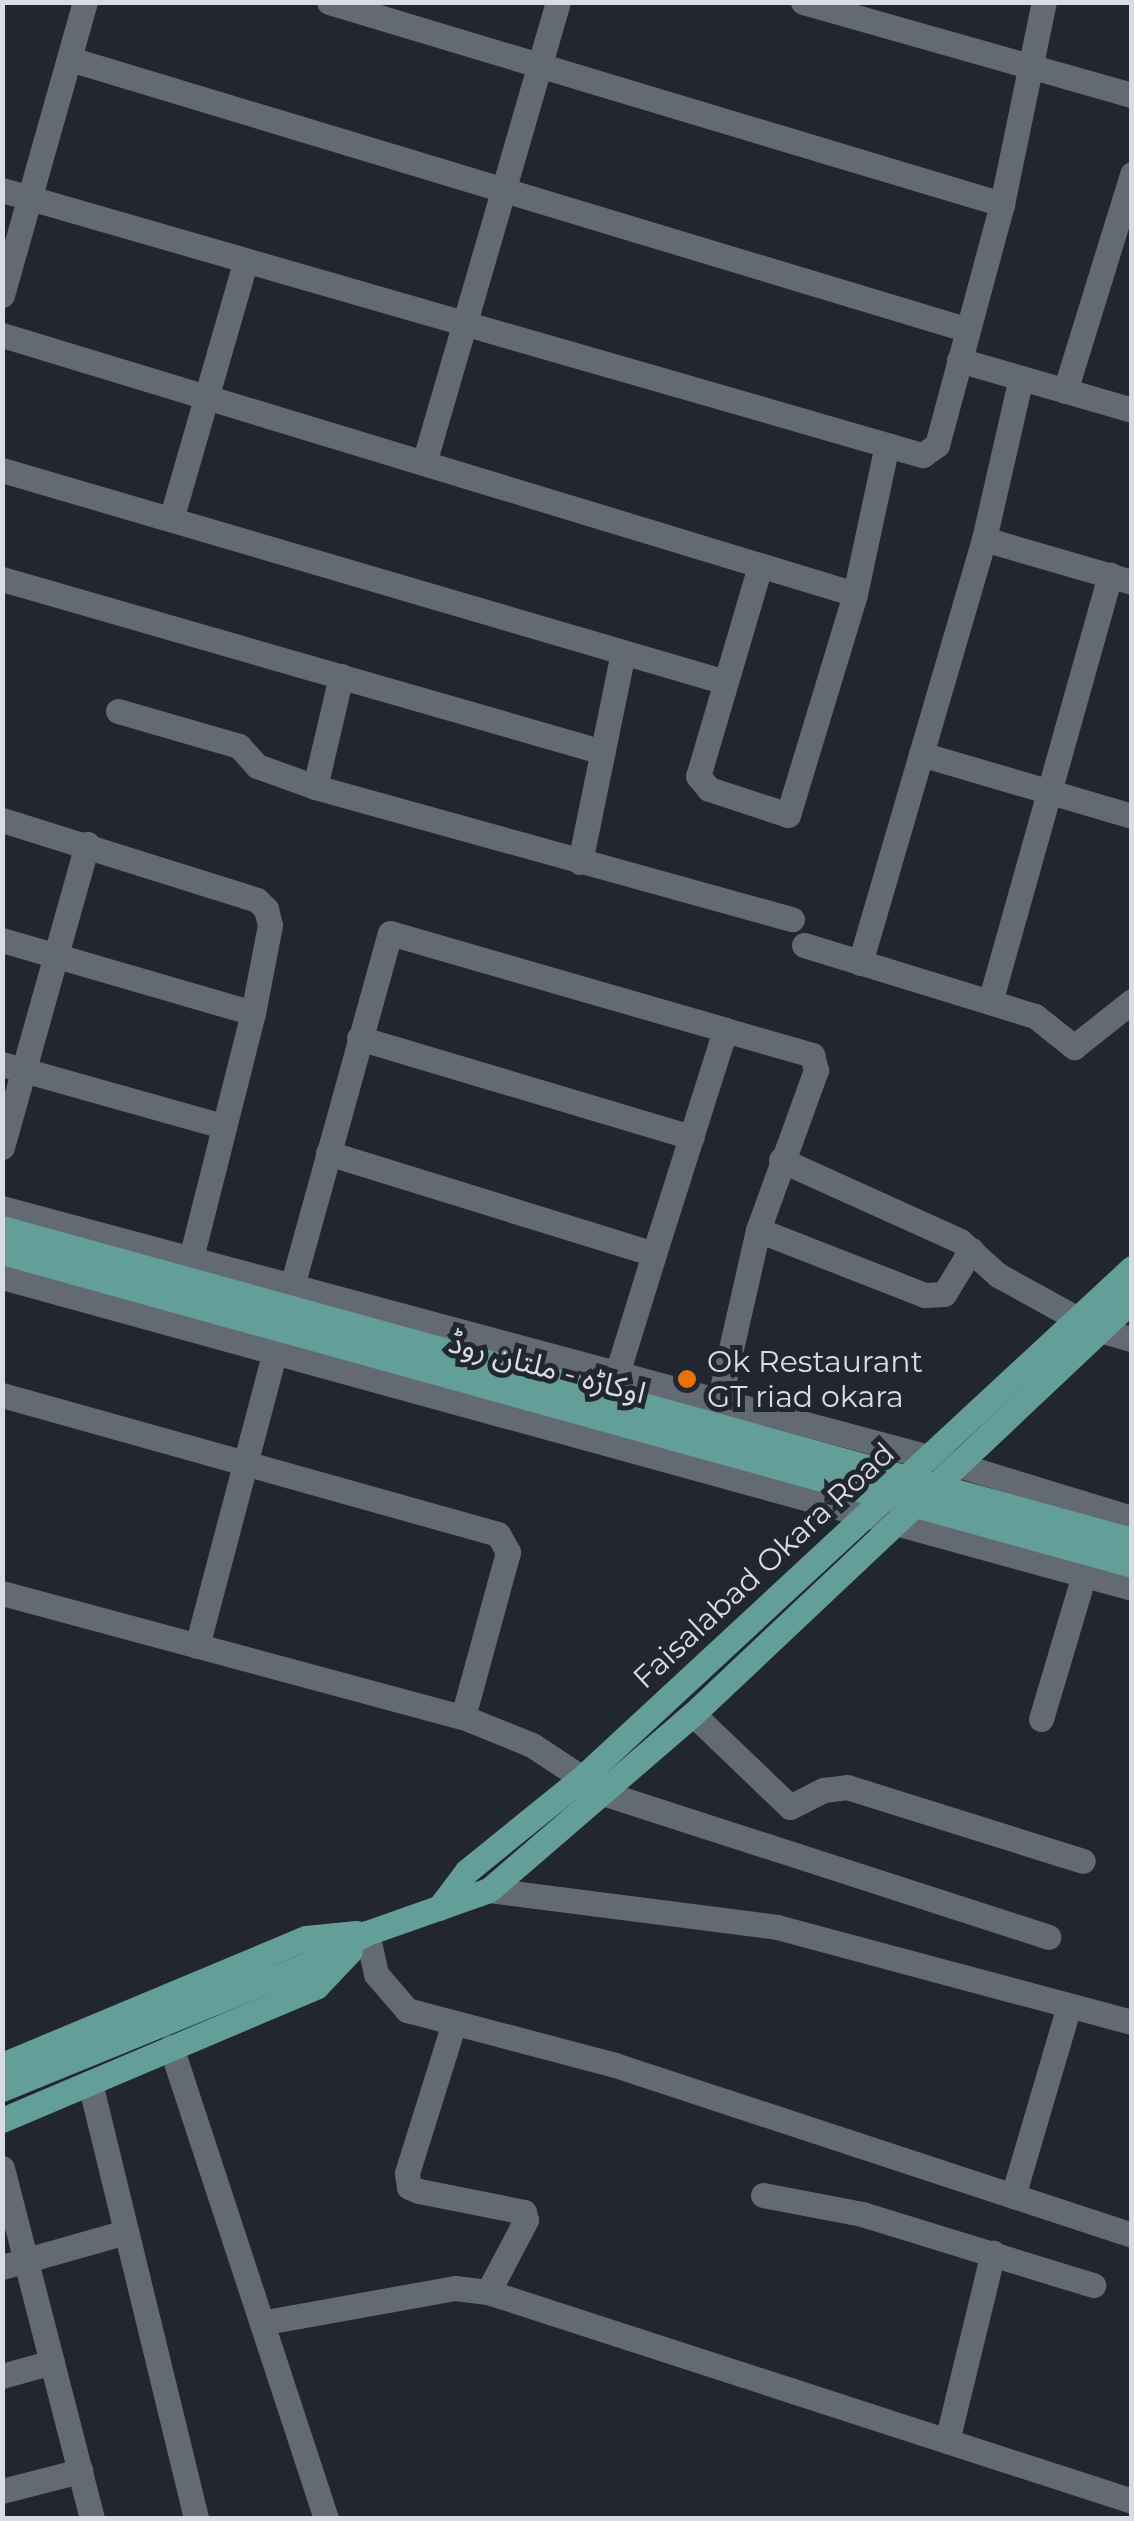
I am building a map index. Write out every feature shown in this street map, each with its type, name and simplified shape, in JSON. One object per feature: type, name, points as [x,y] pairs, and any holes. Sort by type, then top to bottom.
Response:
[{"type":"main road","name":"اوکاڑہ - ملتان روڈ","points":[[2,1228],[1132,1540]]},
{"type":"main road","name":"اوکاڑہ - ملتان روڈ","points":[[2,1252],[1132,1564]]},
{"type":"main road","name":"Faisalabad Okara Road","points":[[2,2089],[306,1966],[367,1932],[489,1890],[867,1518],[942,1461],[1085,1323],[1132,1268]]},
{"type":"main road","name":"Faisalabad Okara Road","points":[[1085,1323],[1132,1300]]},
{"type":"main road","name":"Faisalabad Okara Road","points":[[438,1908],[467,1870],[693,1714],[893,1526],[942,1461]]},
{"type":"main road","points":[[2,2120],[317,1986],[367,1932]]},
{"type":"main road","points":[[2,2065],[306,1938],[367,1932]]},
{"type":"street","points":[[2,295],[86,2]]},
{"type":"street","points":[[329,2],[1002,204]]},
{"type":"street","points":[[424,463],[558,2]]},
{"type":"street","points":[[804,2],[1029,69],[1132,95]]},
{"type":"street","points":[[2,190],[886,445],[932,454],[1002,204],[1044,2]]},
{"type":"street","points":[[70,59],[965,329]]},
{"type":"street","points":[[1065,391],[1129,188]]},
{"type":"street","points":[[172,516],[246,260]]},
{"type":"street","points":[[2,335],[855,594]]},
{"type":"street","points":[[959,360],[1132,410]]},
{"type":"street","points":[[860,963],[984,538],[1020,378]]},
{"type":"street","points":[[760,566],[725,682],[701,784],[788,815],[855,594],[886,445]]},
{"type":"street","points":[[2,470],[172,516],[725,682]]},
{"type":"street","points":[[984,538],[1121,578],[1048,792],[990,1002]]},
{"type":"street","points":[[2,579],[603,752]]},
{"type":"street","points":[[580,862],[624,652]]},
{"type":"street","points":[[315,787],[341,676]]},
{"type":"street","points":[[118,711],[238,746],[257,766],[315,787],[792,919]]},
{"type":"street","points":[[921,754],[1132,816]]},
{"type":"street","points":[[2,820],[257,900],[266,909],[270,925],[253,1013],[192,1258]]},
{"type":"street","points":[[2,1147],[13,1067],[56,956],[87,844]]},
{"type":"street","points":[[292,1286],[386,938],[396,932],[812,1055],[817,1062],[758,1230],[718,1406]]},
{"type":"street","points":[[2,940],[253,1013]]},
{"type":"street","points":[[804,945],[1036,1016],[1074,1047],[1132,1000]]},
{"type":"street","points":[[616,1377],[724,1030]]},
{"type":"street","points":[[359,1038],[692,1137]]},
{"type":"street","points":[[13,1067],[223,1126]]},
{"type":"street","points":[[328,1153],[654,1254]]},
{"type":"street","points":[[780,1160],[970,1250],[998,1275],[1085,1323],[1132,1339]]},
{"type":"street","points":[[2,1208],[718,1406],[942,1461],[1132,1518]]},
{"type":"street","points":[[758,1230],[926,1296],[944,1294],[970,1250]]},
{"type":"street","points":[[2,1278],[893,1526],[1132,1588]]},
{"type":"street","points":[[197,1646],[275,1351]]},
{"type":"street","points":[[2,1395],[506,1541],[463,1717]]},
{"type":"street","points":[[1041,1719],[1084,1575]]},
{"type":"street","points":[[2,1594],[463,1717],[532,1745],[592,1786],[1048,1937]]},
{"type":"street","points":[[693,1714],[790,1807],[824,1790],[847,1787],[1083,1861]]},
{"type":"street","points":[[489,1890],[777,1927],[1132,2022]]},
{"type":"street","points":[[367,1932],[376,1974],[389,1996],[407,2010],[615,2065],[1132,2235]]},
{"type":"street","points":[[1013,2196],[1070,2006]]},
{"type":"street","points":[[454,2023],[407,2173],[409,2187],[419,2191],[524,2212],[526,2220],[488,2292]]},
{"type":"street","points":[[171,2048],[266,2322],[322,2517]]},
{"type":"street","points":[[90,2082],[196,2518]]},
{"type":"street","points":[[2,2168],[14,2263],[52,2362],[92,2518]]},
{"type":"street","points":[[763,2195],[862,2214],[1092,2284]]},
{"type":"street","points":[[14,2263],[126,2232]]},
{"type":"street","points":[[948,2441],[992,2252]]},
{"type":"street","points":[[266,2322],[455,2288],[488,2292],[1132,2501]]},
{"type":"street","points":[[2,2376],[52,2362]]},
{"type":"street","points":[[2,2491],[80,2471]]},
{"type":"place","name":"Ok Restaurant GT riad okara","points":[[687,1379]]}]
